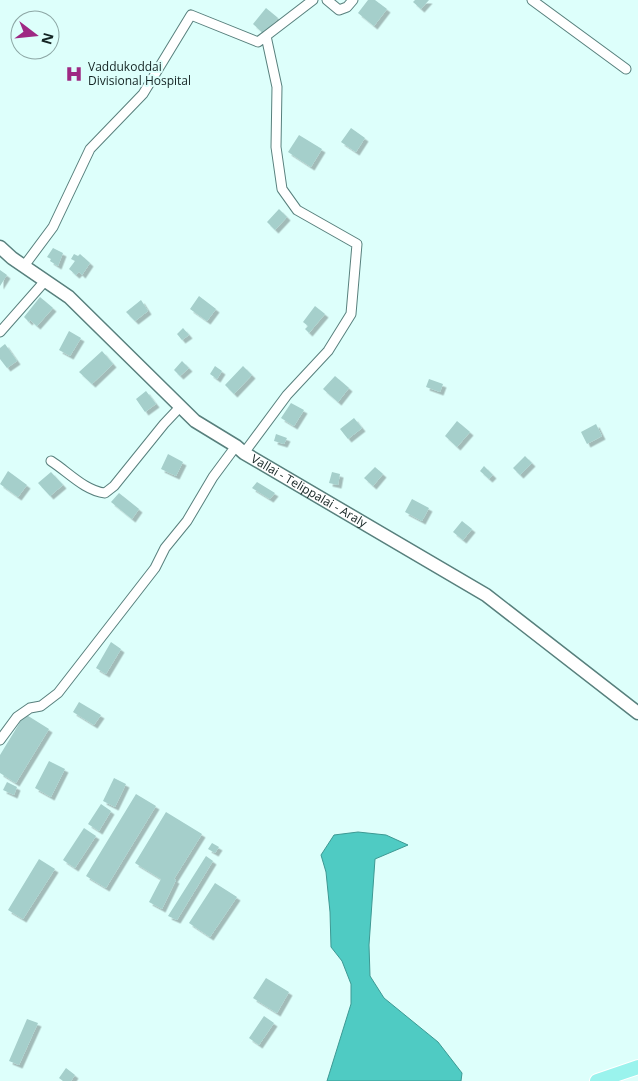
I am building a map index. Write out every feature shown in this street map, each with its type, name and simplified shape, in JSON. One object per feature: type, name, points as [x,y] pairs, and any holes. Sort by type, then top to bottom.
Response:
[{"type":"main road","name":"Vallai - Telippalai - Araly","points":[[0,247],[69,297],[195,421],[240,450],[486,595],[638,713]]},
{"type":"main road","points":[[596,1081],[638,1067]]},
{"type":"street","points":[[24,266],[53,227],[90,149],[143,94],[191,15],[258,42],[313,0]]},
{"type":"street","points":[[327,0],[339,10],[347,7],[353,0]]},
{"type":"street","points":[[532,0],[626,69]]},
{"type":"street","points":[[0,740],[17,717],[30,708],[41,706],[58,692],[155,568],[165,548],[187,521],[213,477],[240,450],[328,351],[351,314],[358,244],[297,210],[282,189],[276,147],[277,87],[266,36]]},
{"type":"street","points":[[0,332],[45,281]]},
{"type":"street","points":[[51,461],[90,488],[104,493],[114,486],[180,407]]},
{"type":"water","points":[[358,832],[386,835],[408,845],[375,859],[369,945],[370,976],[384,998],[438,1042],[462,1073],[461,1081],[327,1081],[351,1004],[351,984],[342,961],[331,947],[326,872],[321,855],[334,835]]},
{"type":"building","points":[[368,0],[375,0],[387,9],[374,26],[358,13]]},
{"type":"building","points":[[415,0],[429,0],[421,9],[413,2]]},
{"type":"building","points":[[266,8],[278,18],[264,34],[253,24]]},
{"type":"building","points":[[351,128],[365,138],[356,152],[341,142]]},
{"type":"building","points":[[299,135],[322,149],[311,167],[288,152]]},
{"type":"building","points":[[279,209],[287,217],[275,230],[267,222]]},
{"type":"building","points":[[53,248],[63,253],[58,266],[47,257]]},
{"type":"building","points":[[74,254],[78,256],[80,254],[90,263],[82,275],[79,272],[76,275],[69,269],[75,261],[71,259]]},
{"type":"building","points":[[0,270],[7,275],[0,286]]},
{"type":"building","points":[[199,296],[216,309],[207,321],[190,309]]},
{"type":"building","points":[[40,297],[53,308],[37,326],[24,317]]},
{"type":"building","points":[[141,300],[148,311],[135,321],[126,312]]},
{"type":"building","points":[[315,306],[325,314],[309,333],[305,329],[308,326],[303,322]]},
{"type":"building","points":[[183,328],[189,335],[182,340],[177,334]]},
{"type":"building","points":[[69,331],[81,338],[70,356],[59,350]]},
{"type":"building","points":[[5,344],[17,361],[7,368],[0,359],[0,348]]},
{"type":"building","points":[[102,351],[113,364],[92,384],[79,372]]},
{"type":"building","points":[[182,361],[189,368],[180,376],[174,370]]},
{"type":"building","points":[[215,366],[222,371],[217,379],[210,374]]},
{"type":"building","points":[[243,366],[252,375],[234,394],[225,385]]},
{"type":"building","points":[[335,376],[349,388],[338,402],[323,389]]},
{"type":"building","points":[[429,379],[443,384],[440,392],[426,387]]},
{"type":"building","points":[[146,391],[156,404],[145,412],[136,399]]},
{"type":"building","points":[[291,403],[304,410],[294,426],[281,418]]},
{"type":"building","points":[[354,418],[362,428],[348,439],[340,429]]},
{"type":"building","points":[[457,421],[470,432],[457,447],[445,436]]},
{"type":"building","points":[[596,424],[602,436],[587,444],[581,432]]},
{"type":"building","points":[[276,434],[287,438],[284,444],[274,441]]},
{"type":"building","points":[[168,454],[183,462],[176,476],[161,469]]},
{"type":"building","points":[[525,456],[532,463],[520,475],[513,468]]},
{"type":"building","points":[[484,466],[493,475],[489,479],[480,471]]},
{"type":"building","points":[[375,467],[383,474],[373,486],[364,478]]},
{"type":"building","points":[[8,471],[27,485],[18,497],[0,484]]},
{"type":"building","points":[[51,472],[63,485],[50,496],[38,483]]},
{"type":"building","points":[[332,472],[340,474],[338,485],[329,483]]},
{"type":"building","points":[[257,482],[275,493],[270,499],[252,488]]},
{"type":"building","points":[[119,493],[139,509],[132,519],[111,502]]},
{"type":"building","points":[[412,499],[429,508],[422,521],[405,512]]},
{"type":"building","points":[[462,521],[472,529],[463,540],[453,532]]},
{"type":"building","points":[[111,642],[121,649],[106,674],[96,668]]},
{"type":"building","points":[[79,702],[101,715],[94,725],[73,712]]},
{"type":"building","points":[[25,714],[49,729],[16,783],[0,773],[0,755]]},
{"type":"building","points":[[49,761],[65,769],[51,797],[35,788]]},
{"type":"building","points":[[114,778],[126,784],[115,807],[103,801]]},
{"type":"building","points":[[7,782],[17,787],[14,795],[3,790]]},
{"type":"building","points":[[136,794],[156,806],[106,888],[86,876]]},
{"type":"building","points":[[101,804],[111,811],[99,831],[88,824]]},
{"type":"building","points":[[166,812],[202,834],[174,879],[176,880],[162,909],[149,902],[161,879],[135,863]]},
{"type":"building","points":[[84,828],[96,836],[75,868],[63,860]]},
{"type":"building","points":[[212,843],[219,847],[215,853],[208,849]]},
{"type":"building","points":[[206,856],[213,861],[177,920],[168,916]]},
{"type":"building","points":[[39,859],[55,869],[23,919],[8,910]]},
{"type":"building","points":[[215,883],[237,897],[210,937],[189,923]]},
{"type":"building","points":[[266,978],[289,992],[277,1013],[253,998]]},
{"type":"building","points":[[264,1016],[274,1023],[259,1045],[249,1038]]},
{"type":"building","points":[[27,1019],[38,1023],[19,1065],[9,1061]]},
{"type":"building","points":[[66,1068],[75,1075],[71,1081],[63,1081],[59,1078]]},
{"type":"place","name":"Vaddukoddai Divisional Hospital","points":[[74,74]]}]
